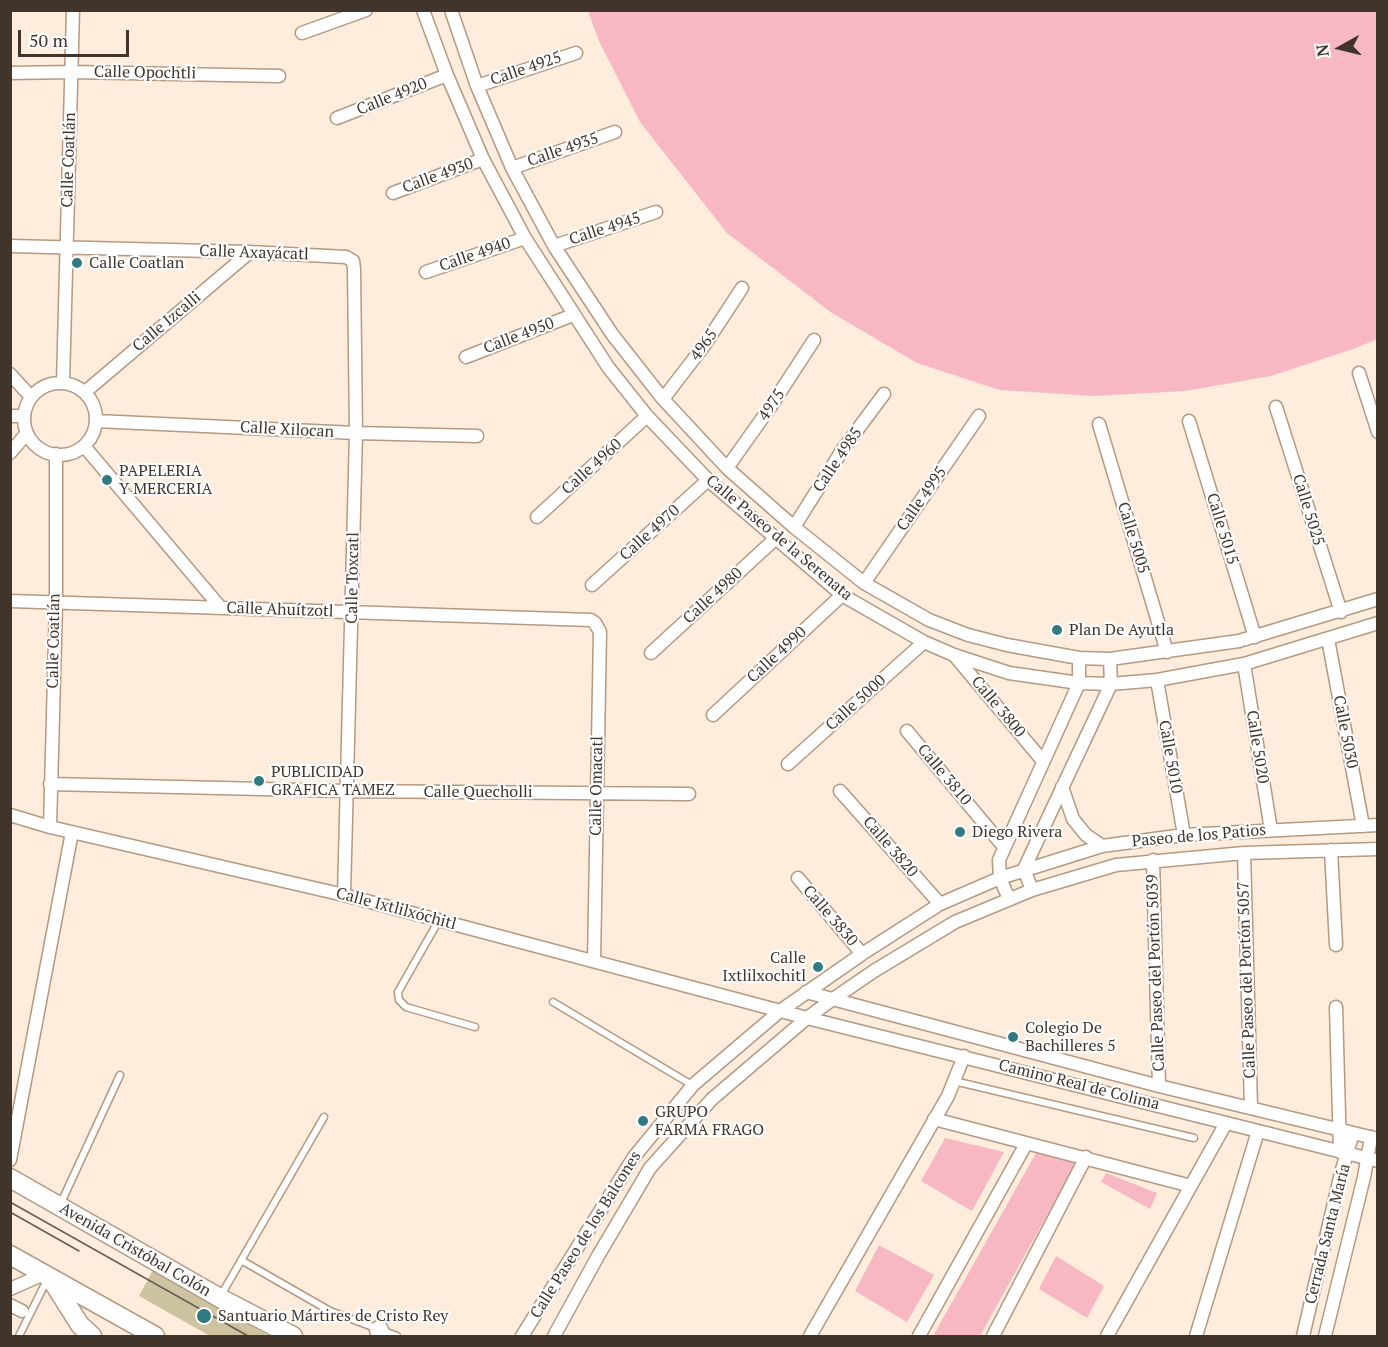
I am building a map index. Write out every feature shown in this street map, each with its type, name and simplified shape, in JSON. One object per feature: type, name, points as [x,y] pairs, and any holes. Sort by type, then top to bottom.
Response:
[{"type":"main road","name":"Avenida Cristóbal Colón","points":[[10,1178],[220,1298],[293,1336]]},
{"type":"main road","points":[[10,1255],[155,1336]]},
{"type":"main road","points":[[48,1276],[80,1324],[92,1336]]},
{"type":"street","name":"Calle Coatlán","points":[[63,382],[73,10]]},
{"type":"street","points":[[302,33],[366,10]]},
{"type":"street","name":"Calle Paseo de la Serenata","points":[[423,10],[447,75],[483,159],[525,238],[608,367],[647,416],[708,480],[842,595],[924,642],[954,655],[1009,672],[1111,684],[1157,680],[1244,664],[1377,623]]},
{"type":"street","name":"Calle Paseo de la Serenata","points":[[451,10],[477,86],[512,168],[554,246],[612,334],[663,399],[728,468],[794,527],[864,583],[929,620],[968,635],[1006,645],[1079,658],[1110,659],[1255,637],[1377,599]]},
{"type":"street","name":"Calle 4925","points":[[477,86],[576,53]]},
{"type":"street","name":"Calle Opochtli","points":[[10,73],[279,76]]},
{"type":"street","name":"Calle 4920","points":[[337,118],[447,75]]},
{"type":"street","name":"Calle 4935","points":[[512,168],[615,132]]},
{"type":"street","name":"Calle 4930","points":[[393,193],[483,159]]},
{"type":"street","name":"Calle 4945","points":[[554,246],[656,212]]},
{"type":"street","name":"Calle 4940","points":[[426,272],[525,238]]},
{"type":"street","name":"Calle Axayácatl","points":[[10,246],[250,252],[346,257],[352,261]]},
{"type":"street","name":"Calle Izcalli","points":[[85,392],[250,252]]},
{"type":"street","name":"Calle Toxcatl","points":[[344,895],[356,433],[354,269],[352,261]]},
{"type":"street","name":"4965","points":[[663,399],[706,344],[742,288]]},
{"type":"street","name":"Calle 4950","points":[[466,357],[573,315]]},
{"type":"street","name":"4975","points":[[728,468],[814,340]]},
{"type":"street","points":[[1359,373],[1377,432]]},
{"type":"street","points":[[10,374],[31,398]]},
{"type":"street","points":[[52,383],[71,384],[85,392],[93,404],[96,422],[93,434],[84,446],[69,454],[56,454],[36,446],[27,433],[24,416],[31,398],[43,387],[52,383]]},
{"type":"street","name":"Calle 4985","points":[[794,527],[843,449],[884,394]]},
{"type":"street","name":"Calle 5025","points":[[1276,407],[1341,612]]},
{"type":"street","points":[[10,416],[24,416]]},
{"type":"street","name":"Calle 4960","points":[[537,517],[647,416]]},
{"type":"street","name":"Calle 4995","points":[[864,583],[979,416]]},
{"type":"street","name":"Calle Xilocan","points":[[96,422],[477,436]]},
{"type":"street","name":"Calle 5015","points":[[1188,422],[1255,637]]},
{"type":"street","name":"Calle 5005","points":[[1099,424],[1167,652]]},
{"type":"street","points":[[10,453],[27,433]]},
{"type":"street","points":[[84,446],[221,608]]},
{"type":"street","name":"Calle Coatlán","points":[[50,827],[56,603],[56,454]]},
{"type":"street","name":"Calle 4970","points":[[592,585],[708,480]]},
{"type":"street","name":"Calle 4980","points":[[651,653],[775,538]]},
{"type":"street","name":"Calle 4990","points":[[713,715],[842,595]]},
{"type":"street","name":"Calle Ahuítzotl","points":[[10,601],[353,613],[586,618]]},
{"type":"street","name":"Calle Omacatl","points":[[586,618],[595,623],[600,632],[594,961]]},
{"type":"street","name":"Calle 5030","points":[[1328,639],[1363,826]]},
{"type":"street","name":"Calle 5000","points":[[788,764],[924,642]]},
{"type":"street","name":"Calle 3800","points":[[954,655],[1042,760]]},
{"type":"street","points":[[1009,899],[1000,878],[998,865],[1042,760],[1079,682],[1079,658]]},
{"type":"street","points":[[1032,890],[1024,869],[1111,684],[1110,659]]},
{"type":"street","name":"Calle 5020","points":[[1244,664],[1271,830]]},
{"type":"street","name":"Calle 5010","points":[[1157,680],[1184,835]]},
{"type":"street","name":"Calle 3810","points":[[907,731],[1004,847]]},
{"type":"street","name":"Calle Quecholli","points":[[50,784],[347,791],[689,794]]},
{"type":"street","points":[[1062,787],[1073,819],[1086,836],[1102,846]]},
{"type":"street","name":"Calle 3820","points":[[840,791],[940,904]]},
{"type":"street","name":"Calle Ixtlilxóchitl","points":[[10,815],[50,827],[344,895],[780,1011]]},
{"type":"street","name":"Paseo de los Patios","points":[[862,954],[940,904],[1024,869],[1102,846],[1184,835],[1377,825]]},
{"type":"street","points":[[10,1160],[72,832]]},
{"type":"street","name":"Paseo de los Patios","points":[[833,999],[873,970],[956,922],[1032,890],[1116,865],[1244,853],[1377,849]]},
{"type":"street","points":[[1331,850],[1336,945]]},
{"type":"street","name":"Calle Paseo del Portón 5057","points":[[1244,853],[1251,1108]]},
{"type":"street","name":"Calle Paseo del Portón 5039","points":[[1153,860],[1159,1086]]},
{"type":"street","name":"Calle 3830","points":[[798,878],[862,954]]},
{"type":"street","name":"Calle Paseo de los Balcones","points":[[522,1336],[634,1156],[693,1085],[780,1011],[862,954]]},
{"type":"street","name":"Camino Real de Colima","points":[[806,992],[1159,1086],[1374,1138]]},
{"type":"street","name":"Calle Paseo de los Balcones","points":[[554,1336],[650,1168],[712,1099],[807,1018],[833,999]]},
{"type":"street","points":[[1336,1007],[1340,1130],[1344,1153]]},
{"type":"street","name":"Camino Real de Colima","points":[[780,1011],[1372,1160]]},
{"type":"street","points":[[992,1063],[997,1043]]},
{"type":"street","points":[[810,1336],[948,1096],[964,1056]]},
{"type":"street","points":[[934,1119],[1191,1186]]},
{"type":"street","points":[[1107,1336],[1226,1123]]},
{"type":"street","points":[[1196,1336],[1258,1131]]},
{"type":"street","name":"Cerrada Santa María","points":[[1303,1336],[1344,1153],[1353,1132]]},
{"type":"street","name":"Cerrada Santa María","points":[[1325,1336],[1372,1160],[1374,1138]]},
{"type":"street","points":[[919,1336],[1026,1143]]},
{"type":"street","points":[[993,1336],[1086,1157]]},
{"type":"street","points":[[10,1289],[48,1276]]},
{"type":"street","points":[[10,1305],[22,1311]]},
{"type":"lane","points":[[439,920],[399,992],[399,1000],[406,1007],[475,1027]]},
{"type":"lane","points":[[553,1002],[693,1085]]},
{"type":"lane","points":[[59,1206],[120,1075]]},
{"type":"lane","points":[[954,1081],[1194,1138]]},
{"type":"lane","points":[[220,1298],[324,1117]]},
{"type":"lane","points":[[241,1260],[330,1311],[380,1333],[397,1336]]},
{"type":"lane","points":[[18,1336],[48,1276]]},
{"type":"shaded area","points":[[588,11],[1377,11],[1377,339],[1271,376],[1185,391],[1094,396],[1000,390],[917,363],[832,313],[727,233],[640,122],[599,41]]},
{"type":"shaded area","points":[[945,1138],[1004,1152],[972,1211],[921,1181]]},
{"type":"shaded area","points":[[1036,1153],[1076,1163],[980,1336],[933,1336]]},
{"type":"shaded area","points":[[1106,1173],[1157,1193],[1150,1209],[1101,1182]]},
{"type":"shaded area","points":[[879,1245],[934,1275],[907,1322],[855,1291]]},
{"type":"shaded area","points":[[1056,1256],[1104,1286],[1087,1318],[1039,1289]]},
{"type":"building","name":"Santuario Mártires de Cristo Rey","points":[[153,1270],[269,1336],[210,1336],[139,1296]]},
{"type":"tram line","points":[[10,1202],[248,1336]]},
{"type":"tram line","points":[[10,1212],[79,1251]]},
{"type":"place","name":"Calle Coatlan","points":[[77,263]]},
{"type":"place","name":"PAPELERIA Y MERCERIA","points":[[107,480]]},
{"type":"place","name":"Plan De Ayutla","points":[[1057,630]]},
{"type":"place","name":"PUBLICIDAD GRAFICA TAMEZ","points":[[259,781]]},
{"type":"place","name":"Diego Rivera","points":[[960,832]]},
{"type":"place","name":"Calle Ixtlilxochitl","points":[[818,967]]},
{"type":"place","name":"Colegio De Bachilleres 5","points":[[1013,1037]]},
{"type":"place","name":"GRUPO FARMA FRAGO","points":[[643,1121]]},
{"type":"place","name":"Santuario Mártires de Cristo Rey","points":[[204,1316]]}]
